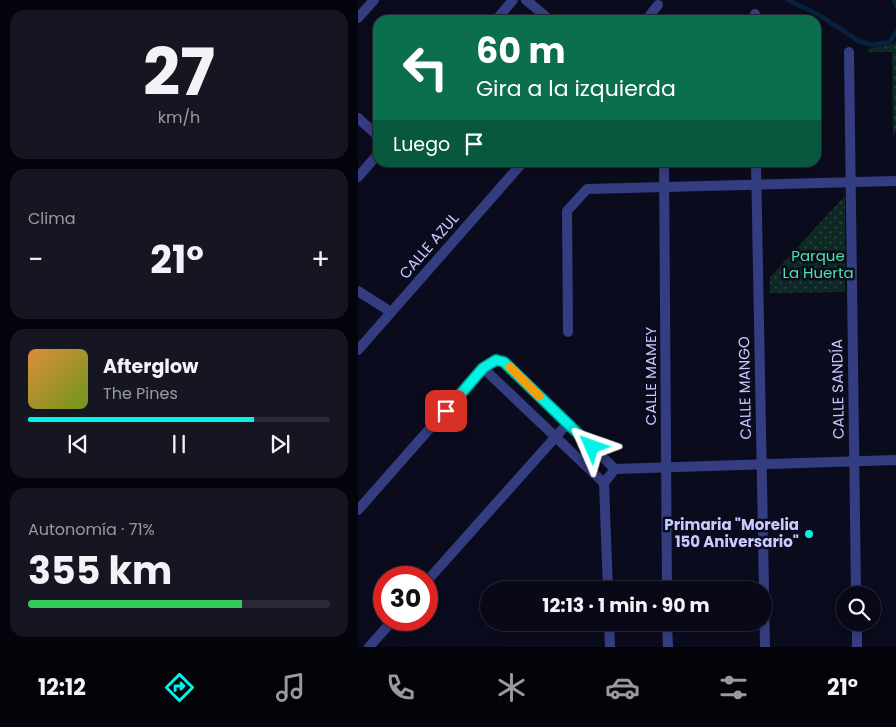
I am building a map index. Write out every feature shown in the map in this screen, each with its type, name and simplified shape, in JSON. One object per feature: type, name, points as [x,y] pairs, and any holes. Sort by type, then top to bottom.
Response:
[{"type":"street","points":[[358,18],[374,0]]},
{"type":"street","points":[[500,15],[513,0]]},
{"type":"street","points":[[526,0],[544,15]]},
{"type":"street","points":[[650,15],[658,5]]},
{"type":"street","name":"CALLE SANDÍA","points":[[849,52],[856,586]]},
{"type":"street","points":[[358,118],[373,132]]},
{"type":"street","points":[[358,177],[373,160]]},
{"type":"street","name":"CALLE AZUL","points":[[358,349],[519,167]]},
{"type":"street","name":"CALLE MAMEY","points":[[664,167],[667,581]]},
{"type":"street","name":"CALLE MANGO","points":[[756,167],[764,581]]},
{"type":"street","points":[[568,332],[567,211],[587,189],[896,181]]},
{"type":"street","points":[[358,291],[392,312]]},
{"type":"street","points":[[358,510],[483,368],[496,360],[504,362],[615,469],[896,460]]},
{"type":"street","points":[[483,368],[604,483]]},
{"type":"street","points":[[438,569],[567,424]]},
{"type":"street","points":[[608,581],[604,483],[615,469]]},
{"type":"street","points":[[369,647],[383,631]]},
{"type":"street","points":[[609,631],[610,647]]},
{"type":"street","points":[[667,631],[668,647]]},
{"type":"street","points":[[765,631],[765,647]]},
{"type":"street","points":[[856,631],[857,647]]},
{"type":"green space","points":[[896,40],[897,131],[893,136],[892,52],[869,52],[868,49],[894,44]]},
{"type":"green space","name":"Parque La Huerta","points":[[845,196],[845,292],[770,293],[770,277]]},
{"type":"waterway","points":[[788,0],[819,15]]},
{"type":"waterway","points":[[894,0],[897,7]]},
{"type":"waterway","points":[[821,16],[859,41],[872,45],[890,42],[897,30]]},
{"type":"slow traffic","points":[[510,367],[539,396]]},
{"type":"place","name":"Primaria \"Morelia 150 Aniversario\"","points":[[809,534]]},
{"type":"route","points":[[446,411],[483,368],[496,360],[504,362],[592,447]]}]
